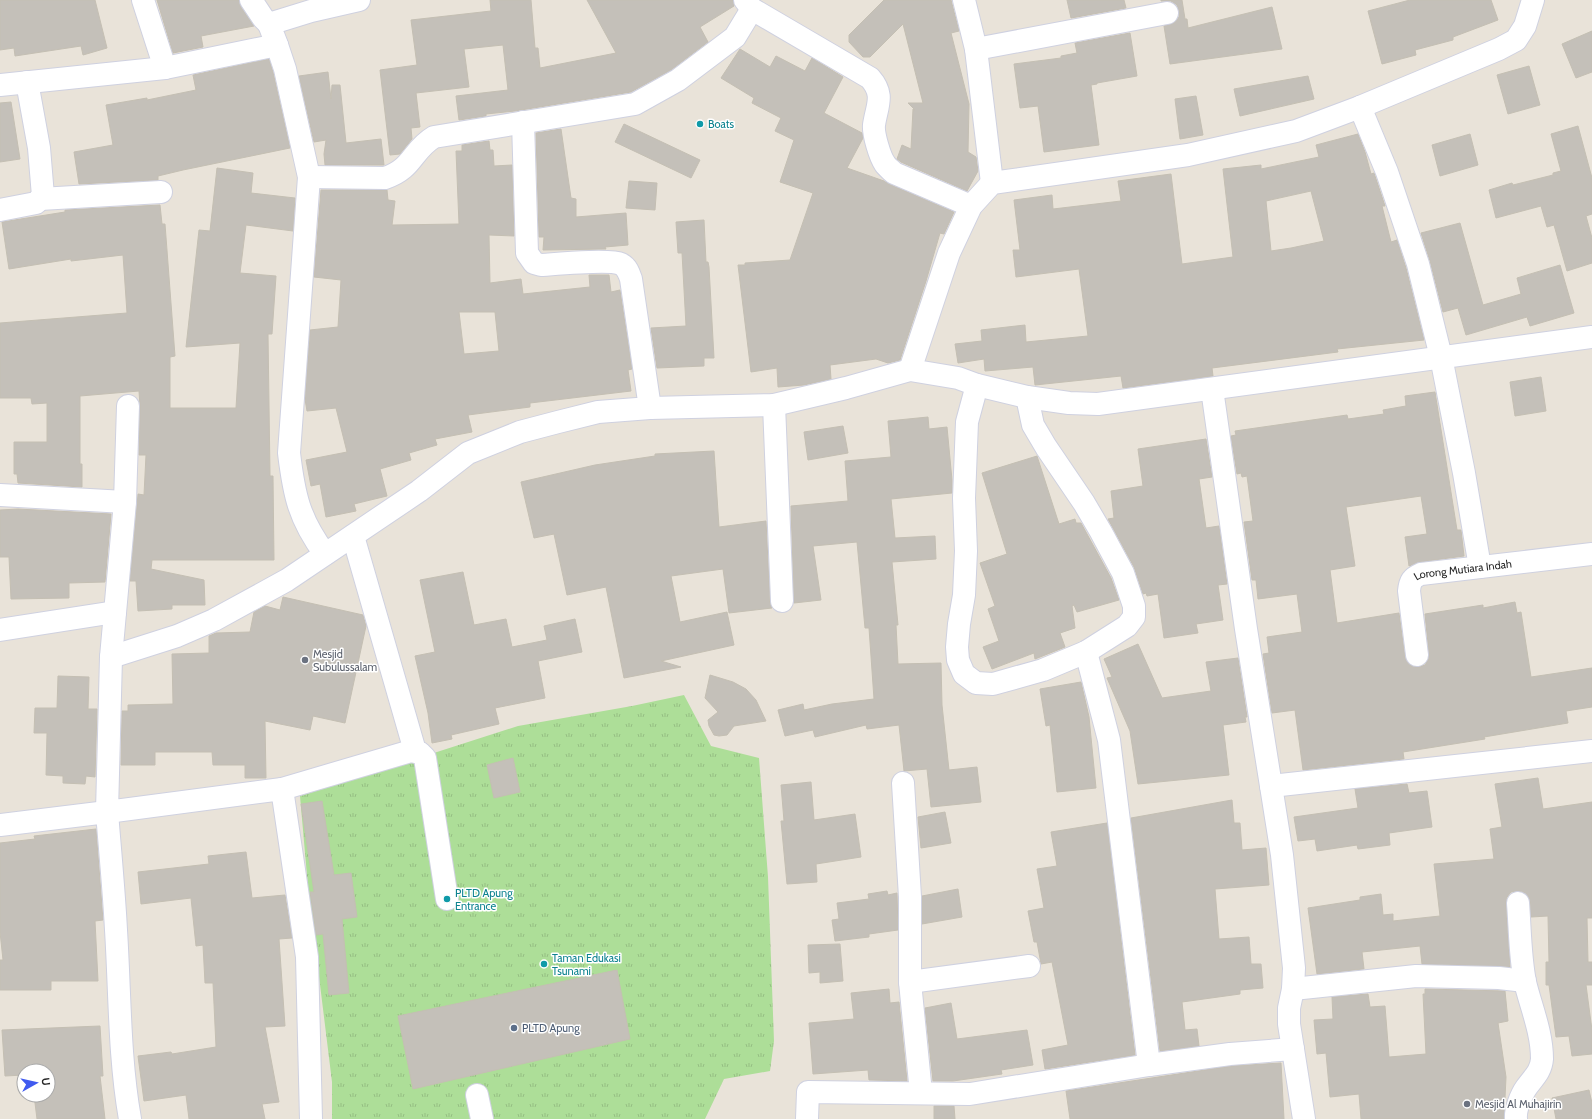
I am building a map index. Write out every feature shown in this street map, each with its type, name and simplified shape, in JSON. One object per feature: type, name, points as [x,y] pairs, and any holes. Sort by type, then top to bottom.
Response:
[{"type":"street","points":[[143,0],[166,68]]},
{"type":"street","points":[[251,0],[269,24],[278,45],[285,69],[309,177],[289,453],[293,486],[302,517],[312,537],[325,554]]},
{"type":"street","points":[[269,24],[311,11],[359,0]]},
{"type":"street","points":[[964,0],[976,49],[992,183]]},
{"type":"street","points":[[910,370],[949,253],[971,206],[992,183],[1188,155],[1296,131],[1360,107],[1499,49],[1516,40],[1525,26],[1533,0]]},
{"type":"street","points":[[309,177],[385,178],[396,175],[402,170],[412,160],[422,146],[434,137],[635,104],[678,80],[735,37],[748,5],[870,78],[876,85],[879,92],[878,108],[874,126],[875,139],[884,164],[894,173],[971,206]]},
{"type":"street","points":[[976,49],[1167,13]]},
{"type":"street","points":[[0,85],[166,68],[278,45]]},
{"type":"street","points":[[0,210],[36,203],[43,196],[39,148],[27,82]]},
{"type":"street","points":[[1360,107],[1387,172],[1418,264],[1441,357],[1464,473],[1480,567]]},
{"type":"street","points":[[523,122],[527,253],[534,263],[541,265],[610,262],[617,263],[626,268],[632,279],[650,408]]},
{"type":"street","points":[[40,199],[161,192]]},
{"type":"street","points":[[111,657],[177,636],[214,620],[287,580],[419,491],[468,454],[520,432],[598,412],[650,408],[774,405],[846,388],[910,370],[958,378],[977,385],[1027,397],[1070,403],[1098,404],[1592,337]]},
{"type":"street","points":[[977,385],[967,422],[964,498],[966,551],[964,595],[957,647],[958,660],[964,674],[976,683],[993,684],[1043,670],[1086,652],[1127,626],[1134,617],[1134,606],[1123,573],[1084,503],[1046,447],[1034,425],[1027,397]]},
{"type":"street","points":[[1212,389],[1246,629],[1282,855],[1294,968],[1294,989],[1289,1008],[1289,1024],[1304,1119]]},
{"type":"street","points":[[774,405],[782,601]]},
{"type":"street","points":[[128,406],[125,502],[111,657],[107,812],[116,930],[120,1027],[130,1119]]},
{"type":"street","points":[[0,495],[125,502]]},
{"type":"street","points":[[353,536],[415,751]]},
{"type":"street","name":"Lorong Mutiara Indah","points":[[1417,654],[1409,601],[1409,584],[1421,574],[1592,554]]},
{"type":"street","points":[[0,630],[115,612]]},
{"type":"street","points":[[1086,652],[1109,740],[1149,1065]]},
{"type":"street","points":[[0,825],[282,789],[415,751],[425,758],[447,899]]},
{"type":"street","points":[[1271,786],[1592,751]]},
{"type":"street","points":[[903,783],[910,897],[910,982],[921,1093]]},
{"type":"street","points":[[282,789],[307,957],[311,1119]]},
{"type":"street","points":[[1516,1119],[1516,1114],[1526,1088],[1537,1075],[1541,1067],[1542,1059],[1540,1038],[1525,981],[1518,903]]},
{"type":"street","points":[[910,982],[1029,966]]},
{"type":"street","points":[[1294,989],[1416,976],[1499,978],[1525,981]]},
{"type":"street","points":[[807,1119],[808,1092],[970,1094],[1149,1065],[1230,1054],[1293,1049]]},
{"type":"street","points":[[477,1095],[482,1119]]},
{"type":"green space","name":"Taman Edukasi Tsunami","points":[[684,695],[711,746],[759,758],[768,877],[774,1041],[770,1071],[724,1079],[705,1119],[332,1119],[332,1082],[308,887],[300,796],[518,726],[632,706]]},
{"type":"building","points":[[0,0],[95,0],[107,48],[83,55],[81,46],[15,56],[14,48],[0,50]]},
{"type":"building","points":[[157,0],[239,0],[241,7],[254,26],[201,36],[203,47],[173,53]]},
{"type":"building","points":[[490,0],[531,0],[535,48],[538,48],[540,68],[616,53],[587,0],[733,0],[734,6],[700,27],[708,42],[671,70],[631,92],[515,111],[486,114],[486,116],[459,120],[456,96],[508,90],[503,45],[464,49],[469,87],[416,93],[420,127],[411,128],[412,139],[400,154],[390,155],[380,70],[417,65],[411,20],[491,11]]},
{"type":"building","points":[[884,0],[951,0],[959,31],[951,33],[969,104],[968,152],[976,157],[978,171],[967,191],[897,159],[902,145],[911,149],[913,109],[915,110],[908,103],[923,103],[903,24],[870,57],[863,57],[849,42],[849,35]]},
{"type":"building","points":[[1067,0],[1124,0],[1126,8],[1071,18]]},
{"type":"building","points":[[1161,0],[1182,0],[1188,28],[1272,7],[1282,49],[1170,64],[1164,26],[1175,22],[1179,17],[1179,11],[1177,5],[1171,1]]},
{"type":"building","points":[[1410,0],[1491,0],[1498,20],[1453,37],[1453,40],[1415,50],[1416,55],[1382,64],[1368,11]]},
{"type":"building","points":[[1592,31],[1592,72],[1576,78],[1562,44]]},
{"type":"building","points":[[1130,33],[1137,76],[1091,85],[1099,145],[1044,152],[1038,106],[1020,108],[1014,64],[1061,58],[1061,56],[1077,53],[1075,43]]},
{"type":"building","points":[[740,49],[770,67],[776,56],[805,71],[812,58],[843,77],[824,113],[862,133],[863,138],[847,168],[884,181],[954,212],[944,234],[940,233],[900,360],[888,363],[876,359],[830,365],[831,379],[804,385],[778,387],[777,368],[751,372],[738,265],[745,265],[745,263],[790,260],[813,193],[780,182],[794,140],[775,131],[781,118],[752,103],[754,98],[721,78]]},
{"type":"building","points":[[269,59],[290,148],[158,176],[158,180],[79,184],[74,152],[113,145],[106,105],[147,98],[147,100],[196,90],[193,75]]},
{"type":"building","points":[[1529,66],[1540,105],[1508,114],[1497,75]]},
{"type":"building","points":[[328,72],[331,99],[332,85],[340,85],[346,143],[381,139],[384,165],[325,165],[324,154],[326,140],[314,142],[299,76]]},
{"type":"building","points":[[1308,76],[1314,99],[1240,116],[1234,89]]},
{"type":"building","points":[[1196,96],[1203,135],[1180,139],[1175,99]]},
{"type":"building","points":[[11,102],[20,159],[0,162],[0,103]]},
{"type":"building","points":[[624,124],[700,160],[691,178],[615,142]]},
{"type":"building","points":[[1578,126],[1592,178],[1592,214],[1586,216],[1592,238],[1592,263],[1567,271],[1554,225],[1547,227],[1541,206],[1496,218],[1489,190],[1512,183],[1513,185],[1553,175],[1553,173],[1561,171],[1551,134]]},
{"type":"building","points":[[561,129],[571,198],[576,199],[576,217],[626,213],[628,245],[605,247],[606,249],[543,250],[544,237],[539,237],[536,133]]},
{"type":"building","points":[[1358,134],[1371,174],[1374,173],[1385,206],[1382,206],[1391,242],[1397,240],[1406,268],[1424,340],[1337,349],[1338,352],[1212,368],[1213,376],[1123,388],[1121,376],[1035,385],[1033,367],[985,371],[984,359],[958,363],[955,344],[982,341],[981,330],[1025,325],[1026,342],[1088,336],[1079,269],[1016,277],[1013,250],[1020,250],[1014,200],[1052,195],[1053,209],[1121,201],[1118,181],[1171,174],[1182,264],[1233,257],[1223,169],[1261,165],[1261,169],[1319,157],[1316,145]],"holes":[[[1311,191],[1324,241],[1271,251],[1266,201]]]},
{"type":"building","points":[[1470,134],[1478,165],[1440,176],[1432,145]]},
{"type":"building","points":[[489,141],[490,150],[493,150],[494,166],[512,165],[514,236],[489,235],[490,283],[521,279],[523,294],[590,287],[589,275],[609,275],[611,292],[620,290],[632,369],[628,370],[631,391],[530,403],[530,407],[468,415],[472,432],[435,439],[437,445],[409,453],[411,460],[380,469],[387,496],[354,504],[356,511],[326,517],[320,484],[311,486],[306,460],[347,452],[336,408],[307,411],[305,399],[310,330],[338,327],[341,280],[314,277],[321,190],[387,190],[388,200],[395,201],[392,225],[459,224],[456,151],[462,151],[462,145]],"holes":[[[459,312],[495,312],[499,351],[464,354]]]},
{"type":"building","points":[[217,168],[253,173],[251,193],[295,198],[293,231],[246,225],[240,273],[276,276],[272,334],[268,334],[270,476],[273,476],[274,560],[152,560],[151,569],[204,580],[205,605],[172,605],[172,609],[138,611],[136,581],[130,581],[138,494],[144,495],[146,455],[139,455],[139,391],[80,396],[80,464],[82,464],[82,487],[18,483],[17,474],[14,474],[14,442],[47,442],[47,403],[32,404],[31,398],[0,398],[0,323],[127,313],[123,255],[71,261],[71,259],[9,269],[2,222],[65,212],[65,210],[160,205],[162,224],[165,224],[175,356],[170,357],[170,408],[236,408],[240,343],[186,347],[199,230],[210,231]]},
{"type":"building","points":[[629,181],[657,183],[655,210],[626,208]]},
{"type":"building","points":[[704,220],[706,262],[708,262],[709,267],[714,358],[704,358],[704,366],[657,368],[651,328],[686,326],[682,253],[678,253],[676,222]]},
{"type":"building","points":[[1460,223],[1483,305],[1521,294],[1517,278],[1560,265],[1574,313],[1530,326],[1527,317],[1466,335],[1458,308],[1443,312],[1421,233]]},
{"type":"building","points":[[1541,377],[1546,411],[1515,416],[1510,382]]},
{"type":"building","points":[[1435,392],[1457,530],[1461,530],[1464,556],[1420,562],[1409,566],[1405,537],[1427,534],[1421,496],[1346,507],[1355,566],[1330,570],[1337,623],[1399,613],[1405,657],[1407,662],[1412,666],[1418,667],[1425,665],[1429,654],[1425,614],[1483,605],[1483,608],[1515,602],[1517,613],[1521,612],[1531,677],[1592,668],[1592,707],[1566,711],[1568,723],[1484,737],[1485,739],[1403,752],[1404,759],[1303,770],[1295,710],[1272,713],[1263,654],[1269,653],[1267,637],[1302,632],[1297,594],[1258,599],[1256,580],[1252,580],[1244,522],[1253,521],[1247,476],[1242,477],[1241,473],[1237,474],[1231,436],[1236,435],[1235,431],[1347,415],[1348,419],[1384,414],[1383,410],[1406,406],[1405,396]]},
{"type":"building","points":[[928,417],[929,429],[947,427],[952,493],[891,499],[895,538],[935,536],[936,559],[892,562],[898,625],[896,625],[898,664],[941,663],[942,705],[949,770],[977,767],[981,802],[931,807],[927,769],[904,771],[899,725],[867,729],[866,725],[815,737],[813,730],[785,736],[778,710],[803,704],[804,710],[832,704],[874,699],[869,628],[865,628],[857,542],[813,546],[821,600],[794,603],[791,506],[848,501],[845,461],[891,457],[888,421]]},
{"type":"building","points":[[843,426],[848,453],[808,460],[804,432]]},
{"type":"building","points":[[1206,439],[1212,477],[1199,479],[1206,528],[1219,526],[1227,584],[1218,585],[1223,620],[1196,624],[1198,633],[1164,638],[1158,594],[1147,596],[1146,593],[1143,594],[1134,567],[1108,519],[1114,518],[1111,491],[1143,486],[1138,449]]},
{"type":"building","points":[[714,451],[719,527],[766,521],[770,602],[772,608],[729,613],[723,569],[671,576],[680,622],[727,612],[734,645],[661,661],[681,667],[624,678],[606,587],[567,595],[554,534],[534,538],[521,482],[595,465],[655,456],[655,454]]},
{"type":"building","points":[[1037,456],[1059,524],[1075,519],[1076,523],[1081,523],[1111,578],[1119,600],[1077,612],[1074,605],[1072,606],[1075,628],[1060,633],[1065,647],[1035,659],[1034,653],[992,669],[983,647],[999,641],[988,609],[995,606],[980,563],[1007,554],[982,473]]},
{"type":"building","points":[[18,509],[111,514],[105,582],[69,583],[69,598],[11,599],[9,557],[0,557],[0,510]]},
{"type":"building","points":[[463,572],[474,625],[506,619],[512,647],[547,640],[544,626],[575,619],[582,652],[538,661],[545,698],[495,708],[499,724],[451,735],[452,739],[432,743],[428,713],[415,656],[435,652],[420,580]]},
{"type":"building","points":[[283,597],[363,615],[366,626],[345,723],[313,716],[310,730],[265,721],[266,778],[245,778],[245,765],[213,765],[212,752],[155,752],[155,765],[121,765],[122,711],[128,711],[128,705],[173,704],[172,654],[209,653],[209,636],[216,633],[250,632],[254,612],[265,606],[280,610]]},
{"type":"building","points":[[1138,644],[1162,698],[1211,691],[1206,662],[1238,658],[1247,717],[1245,717],[1246,722],[1223,725],[1229,775],[1138,784],[1130,731],[1107,678],[1112,677],[1104,659]]},
{"type":"building","points":[[710,675],[733,682],[746,689],[756,700],[766,721],[734,726],[727,735],[714,735],[709,726],[708,720],[718,712],[705,698]]},
{"type":"building","points":[[58,676],[89,677],[88,709],[97,709],[95,777],[86,776],[85,784],[63,783],[63,776],[46,775],[47,733],[34,733],[35,708],[57,708]]},
{"type":"building","points":[[1081,682],[1089,717],[1096,788],[1057,792],[1050,725],[1046,726],[1040,689]]},
{"type":"building","points":[[513,758],[520,792],[494,798],[487,765]]},
{"type":"building","points":[[1538,778],[1543,809],[1592,802],[1592,918],[1587,918],[1588,962],[1592,962],[1592,985],[1586,985],[1592,1030],[1592,1054],[1572,1056],[1569,1036],[1556,1037],[1549,985],[1546,985],[1546,962],[1549,962],[1548,916],[1531,917],[1530,902],[1528,896],[1523,892],[1511,892],[1507,897],[1506,903],[1510,967],[1422,964],[1420,946],[1362,952],[1364,969],[1317,974],[1308,908],[1360,900],[1360,897],[1381,894],[1383,915],[1393,914],[1393,921],[1440,916],[1434,864],[1494,859],[1490,829],[1502,827],[1495,784]]},
{"type":"building","points":[[811,782],[814,820],[855,814],[861,857],[816,864],[817,882],[787,884],[781,821],[784,821],[781,785]]},
{"type":"building","points":[[1407,784],[1409,793],[1427,791],[1432,827],[1389,833],[1390,845],[1358,849],[1357,845],[1317,851],[1315,839],[1298,841],[1294,817],[1358,808],[1355,789]]},
{"type":"building","points":[[1232,800],[1234,823],[1240,823],[1242,850],[1266,848],[1269,885],[1215,889],[1219,939],[1249,937],[1251,964],[1261,964],[1263,988],[1240,990],[1240,994],[1182,1002],[1185,1030],[1197,1029],[1199,1046],[1160,1051],[1131,818]]},
{"type":"building","points":[[322,801],[334,875],[351,873],[357,917],[342,919],[349,993],[329,995],[323,934],[316,935],[310,892],[314,892],[301,804]]},
{"type":"building","points":[[945,812],[951,843],[921,848],[918,817]]},
{"type":"building","points":[[1107,823],[1135,1055],[1045,1069],[1042,1050],[1068,1045],[1052,962],[1041,964],[1037,942],[1034,942],[1028,911],[1044,908],[1037,869],[1057,866],[1051,832]]},
{"type":"building","points":[[96,829],[103,920],[95,921],[98,981],[51,981],[51,990],[0,990],[0,960],[3,960],[0,932],[0,843],[35,839],[34,836]]},
{"type":"building","points":[[246,852],[252,898],[285,895],[292,938],[279,939],[285,1026],[265,1027],[279,1102],[262,1104],[265,1119],[189,1119],[186,1095],[144,1101],[138,1056],[171,1052],[172,1054],[216,1047],[213,983],[205,983],[203,945],[196,946],[191,898],[141,904],[138,872],[209,864],[208,856]]},
{"type":"building","points":[[958,889],[962,917],[922,924],[922,896]]},
{"type":"building","points":[[887,891],[888,895],[897,893],[898,930],[869,934],[869,937],[835,941],[832,920],[839,919],[837,903],[869,899],[868,894]]},
{"type":"building","points":[[840,944],[843,981],[820,983],[820,972],[809,973],[808,945]]},
{"type":"building","name":"PLTD Apung","points":[[617,970],[630,1039],[413,1089],[398,1016]]},
{"type":"building","points":[[889,989],[890,1003],[899,1002],[907,1081],[869,1080],[868,1070],[813,1074],[809,1023],[854,1019],[851,993]]},
{"type":"building","points":[[1425,989],[1505,991],[1508,1021],[1498,1023],[1506,1077],[1504,1119],[1361,1119],[1359,1094],[1330,1097],[1326,1053],[1317,1054],[1314,1020],[1333,1019],[1332,997],[1368,994],[1370,1007],[1385,1006],[1389,1057],[1426,1054],[1423,994],[1425,994]]},
{"type":"building","points":[[951,1003],[957,1039],[1027,1030],[1033,1065],[1001,1070],[1002,1074],[953,1081],[933,1081],[925,1008]]},
{"type":"building","points":[[100,1026],[103,1076],[100,1076],[105,1119],[37,1119],[35,1103],[56,1103],[56,1063],[16,1063],[16,1075],[5,1076],[2,1030]]},
{"type":"building","points":[[1281,1063],[1284,1119],[1070,1119],[1066,1091],[1231,1066]]},
{"type":"building","points":[[1589,1090],[1592,1103],[1592,1119],[1556,1119],[1552,1098]]},
{"type":"building","points":[[934,1106],[954,1106],[955,1119],[934,1119]]},
{"type":"place","name":"Boats","points":[[700,124]]},
{"type":"place","name":"Mesjid Subulussalam","points":[[305,660]]},
{"type":"place","name":"PLTD Apung Entrance","points":[[447,899]]},
{"type":"place","name":"Taman Edukasi Tsunami","points":[[544,964]]},
{"type":"place","name":"PLTD Apung","points":[[514,1028]]},
{"type":"place","name":"Mesjid Al Muhajirin","points":[[1467,1104]]}]
